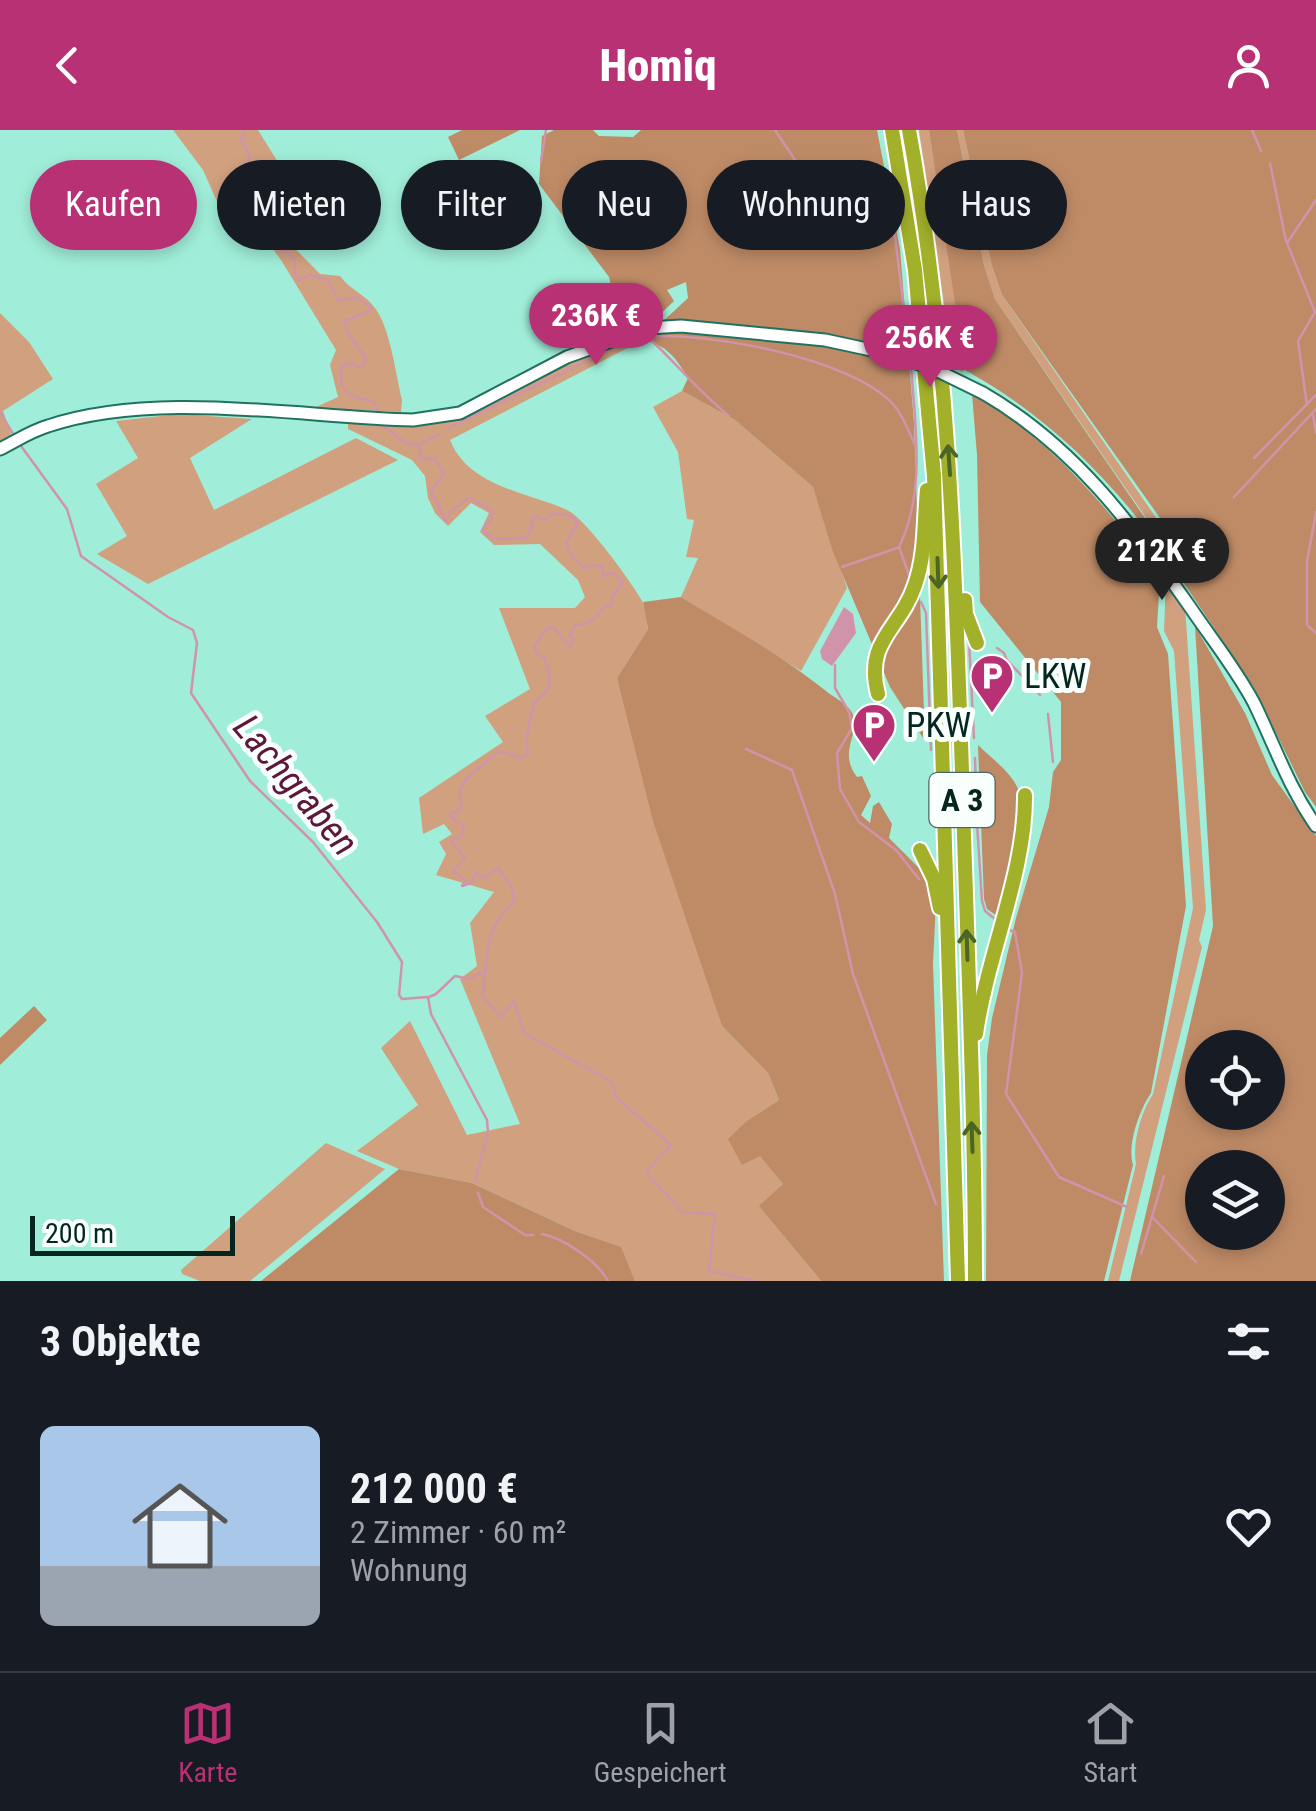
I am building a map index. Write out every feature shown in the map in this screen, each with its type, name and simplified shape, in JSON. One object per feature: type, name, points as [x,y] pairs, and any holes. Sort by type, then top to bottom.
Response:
[{"type":"highway","name":"A 3","points":[[892,130],[915,270],[934,476],[958,1281]]},
{"type":"highway","name":"A 3","points":[[909,130],[941,350],[955,557],[975,1281]]},
{"type":"highway","points":[[878,694],[874,662],[883,638],[917,580],[926,490],[934,476]]},
{"type":"highway","points":[[955,557],[963,568],[966,614],[976,643]]},
{"type":"highway","points":[[970,1042],[976,1035],[982,989],[1025,828],[1025,794]]},
{"type":"highway","points":[[920,850],[934,879],[942,933],[949,946]]},
{"type":"street","points":[[0,449],[60,422],[130,410],[193,409],[422,420],[454,415],[567,357],[643,329],[681,326],[825,340],[890,354],[936,370],[983,393],[1052,440],[1108,496],[1254,702],[1293,793],[1316,826]]},
{"type":"shaded area","points":[[173,130],[258,130],[277,160],[217,160],[217,202],[196,160]]},
{"type":"shaded area","points":[[462,130],[520,130],[459,160],[448,137]]},
{"type":"shaded area","points":[[554,130],[593,130],[599,136],[633,137],[641,130],[877,130],[883,160],[707,160],[707,250],[900,250],[914,423],[925,741],[890,687],[833,552],[813,487],[735,420],[682,391],[688,378],[675,358],[643,340],[688,298],[686,282],[667,290],[674,301],[654,320],[621,328],[609,277],[589,250],[687,250],[687,160],[562,160],[562,215],[542,188],[542,136]]},
{"type":"shaded area","points":[[919,130],[929,130],[934,160],[925,160],[925,172]]},
{"type":"shaded area","points":[[929,130],[957,130],[963,160],[934,160]]},
{"type":"shaded area","points":[[957,130],[963,130],[969,160],[963,160]]},
{"type":"shaded area","points":[[963,130],[1316,130],[1316,807],[1253,686],[1183,582],[1176,554],[1179,543],[1174,534],[1002,295],[989,250],[1067,250],[1067,160],[969,160]]},
{"type":"shaded area","points":[[274,250],[296,250],[320,274],[340,276],[375,308],[392,352],[401,412],[314,408],[338,397],[330,365],[336,350]]},
{"type":"shaded area","points":[[936,250],[948,250],[954,291],[963,372],[953,367]]},
{"type":"shaded area","points":[[947,250],[981,250],[995,299],[1158,537],[1153,538],[1112,488],[1044,423],[965,370]]},
{"type":"shaded area","points":[[981,250],[989,250],[1002,295],[1168,535],[1160,538],[995,299]]},
{"type":"shaded area","points":[[0,313],[29,342],[53,379],[3,411],[11,435],[0,441]]},
{"type":"shaded area","points":[[642,333],[643,340],[450,440],[459,456],[485,478],[575,515],[607,550],[643,603],[648,629],[617,678],[722,1026],[768,1073],[779,1100],[748,1120],[760,1155],[783,1184],[760,1207],[821,1281],[635,1281],[620,1247],[575,1231],[472,1183],[399,1169],[357,1151],[418,1105],[381,1048],[410,1021],[467,1135],[520,1124],[460,979],[477,966],[470,923],[494,892],[436,875],[446,854],[439,842],[452,834],[444,824],[423,834],[419,798],[503,742],[485,716],[530,689],[499,608],[575,608],[585,597],[578,580],[540,544],[494,545],[480,532],[489,513],[471,503],[448,526],[435,513],[425,476],[412,460],[348,429],[348,422],[436,423],[468,414],[550,372]]},
{"type":"shaded area","points":[[682,391],[735,420],[813,487],[847,588],[801,671],[681,597],[698,558],[686,557],[694,520],[687,519],[678,452],[653,407]]},
{"type":"shaded area","points":[[972,394],[1051,452],[1120,526],[1160,578],[1157,627],[1168,654],[1186,906],[1151,1093],[1135,1128],[1133,1165],[1104,1281],[986,1281],[987,1055],[1016,918],[1049,807],[1053,772],[1061,760],[1061,702],[980,602]]},
{"type":"shaded area","points":[[179,414],[252,419],[190,458],[214,510],[356,438],[398,460],[148,584],[97,554],[127,536],[96,484],[138,458],[116,421]]},
{"type":"shaded area","points":[[1166,581],[1185,607],[1206,910],[1199,940],[1202,947],[1119,1281],[1108,1281],[1136,1164],[1138,1128],[1153,1094],[1193,908],[1174,651],[1164,631]]},
{"type":"shaded area","points":[[681,597],[774,653],[849,708],[854,718],[849,750],[851,767],[857,777],[862,776],[871,796],[861,815],[870,823],[873,806],[879,802],[892,824],[889,838],[928,877],[936,902],[933,964],[944,1281],[821,1281],[759,1206],[783,1184],[760,1156],[742,1165],[728,1139],[779,1100],[768,1073],[722,1026],[653,821],[617,678],[648,629],[643,602]]},
{"type":"shaded area","points":[[844,607],[853,614],[856,633],[832,666],[822,659],[820,651]]},
{"type":"shaded area","points":[[1195,626],[1245,713],[1272,775],[1316,836],[1316,1281],[1130,1281],[1185,1046],[1185,1130],[1285,1130],[1285,1030],[1189,1030],[1213,926]]},
{"type":"shaded area","points":[[978,745],[1012,779],[1021,805],[1016,854],[997,916],[987,909],[984,899]]},
{"type":"shaded area","points":[[34,1006],[47,1020],[0,1065],[0,1038]]},
{"type":"shaded area","points":[[326,1143],[385,1169],[250,1281],[200,1281],[182,1274],[181,1270]]},
{"type":"shaded area","points":[[399,1169],[472,1183],[575,1231],[621,1247],[635,1281],[261,1281]]},
{"type":"waterway","points":[[244,130],[241,140],[250,155],[246,169],[223,201],[256,221],[276,249],[290,255],[299,280],[311,275],[328,280],[338,301],[356,297],[371,307],[345,321],[347,331],[366,359],[363,366],[341,366],[341,375],[347,392],[373,401],[380,414]]},
{"type":"waterway","points":[[541,160],[546,130]]},
{"type":"waterway","points":[[775,130],[795,160]]},
{"type":"waterway","points":[[1252,130],[1261,151]]},
{"type":"waterway","points":[[1270,163],[1286,241]]},
{"type":"waterway","points":[[1307,405],[1298,341],[1315,312],[1287,243],[1316,200]]},
{"type":"waterway","points":[[897,250],[910,358]]},
{"type":"waterway","points":[[641,337],[737,343],[844,373],[872,387],[893,404],[915,445]]},
{"type":"waterway","points":[[648,337],[729,416]]},
{"type":"waterway","points":[[447,429],[624,343]]},
{"type":"waterway","points":[[909,575],[899,547],[916,481],[911,366]]},
{"type":"waterway","points":[[1254,458],[1316,395]]},
{"type":"waterway","points":[[1234,497],[1316,409]]},
{"type":"waterway","name":"Lachgraben","points":[[0,412],[13,434]]},
{"type":"waterway","points":[[1313,415],[1316,433]]},
{"type":"waterway","points":[[382,422],[406,443],[419,445],[421,459],[435,459],[444,474],[431,491],[446,521],[451,511],[469,498],[491,509],[492,519],[483,529],[497,539],[526,538],[532,529],[531,520],[536,517],[546,520],[551,514],[569,516],[578,523],[566,543],[570,553],[584,569],[603,566],[603,576],[613,573],[623,582],[613,595],[611,606],[604,607],[589,622],[576,625],[569,635],[574,639],[570,647],[553,627],[546,629],[534,646],[538,655],[545,658],[550,680],[548,690],[534,703],[526,739],[528,753],[523,758],[499,751],[466,779],[460,789],[461,809],[450,814],[463,826],[463,835],[451,841],[465,858],[453,871],[465,880],[462,886],[471,883],[476,873],[484,878],[498,868],[513,892],[514,902],[491,934],[482,996],[501,1017],[514,1001],[524,1033],[612,1082],[616,1097],[671,1145],[646,1172],[682,1212],[715,1214],[709,1271],[757,1281]]},
{"type":"waterway","points":[[419,445],[439,434]]},
{"type":"waterway","name":"Lachgraben","points":[[21,446],[67,509],[81,556],[193,630],[197,643],[191,693],[250,781],[313,842],[377,922],[402,962],[402,999],[428,997],[431,1014],[487,1120],[488,1132],[475,1181]]},
{"type":"waterway","points":[[1316,512],[1307,562],[1307,625],[1316,633]]},
{"type":"waterway","points":[[842,567],[897,548]]},
{"type":"waterway","points":[[921,602],[926,613],[931,750]]},
{"type":"waterway","points":[[969,640],[974,738]]},
{"type":"waterway","points":[[997,648],[1004,653],[1009,666]]},
{"type":"waterway","points":[[1006,659],[1040,695]]},
{"type":"waterway","points":[[835,665],[835,688],[849,712],[852,728],[837,753],[840,789],[859,822],[896,850],[919,879]]},
{"type":"waterway","points":[[1048,714],[1053,762]]},
{"type":"waterway","points":[[746,749],[792,770],[835,894],[853,974],[936,1204]]},
{"type":"waterway","points":[[975,758],[976,790]]},
{"type":"waterway","points":[[976,808],[982,901],[985,911],[995,919]]},
{"type":"waterway","points":[[1009,930],[1015,932],[1022,973],[1006,1094],[1059,1177],[1127,1207]]},
{"type":"waterway","points":[[429,997],[455,976],[469,979],[486,971]]},
{"type":"waterway","points":[[1141,1254],[1164,1176]]},
{"type":"waterway","name":"Lachgraben","points":[[478,1193],[483,1207],[525,1235],[533,1235]]},
{"type":"waterway","points":[[1153,1218],[1196,1262]]},
{"type":"waterway","name":"Lachgraben","points":[[542,1234],[580,1252],[608,1281]]},
{"type":"place","name":"LKW","points":[[992,714]]},
{"type":"place","name":"PKW","points":[[874,763]]}]
